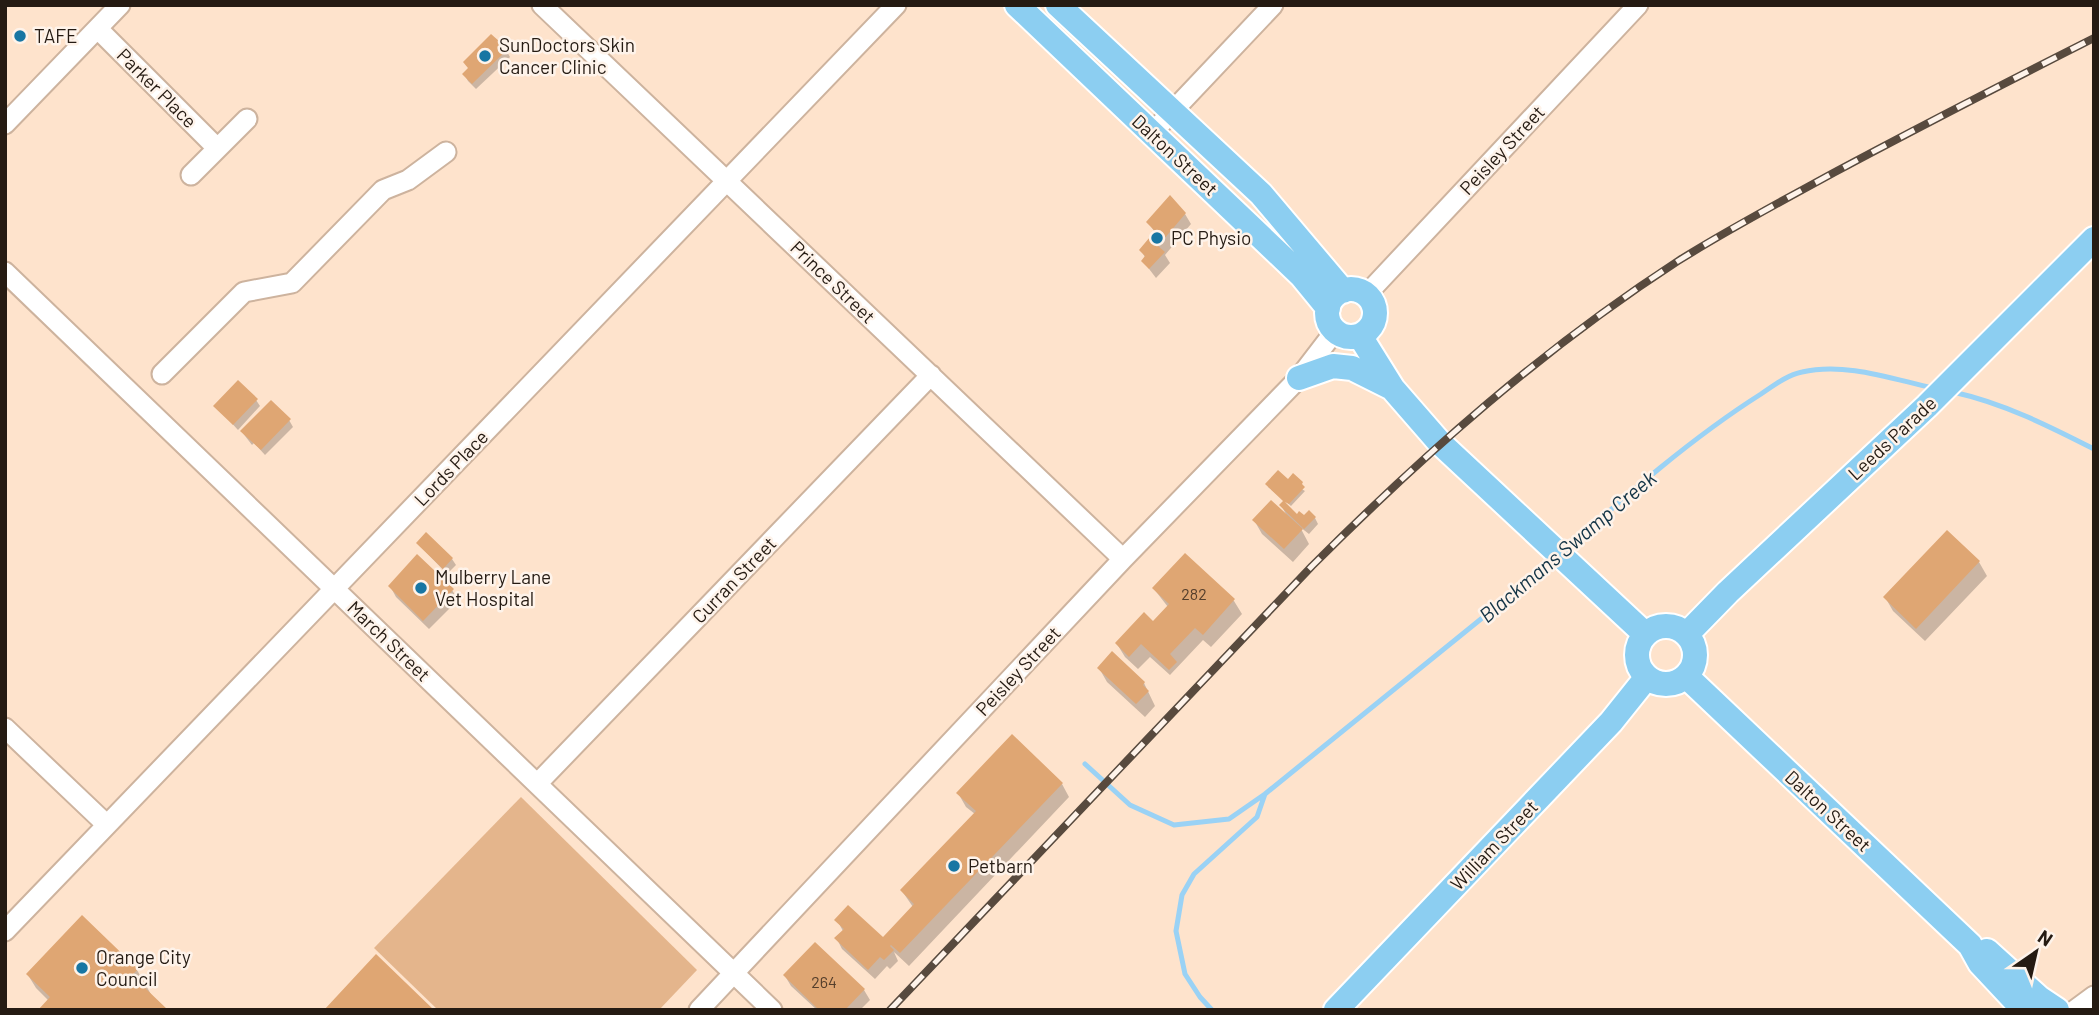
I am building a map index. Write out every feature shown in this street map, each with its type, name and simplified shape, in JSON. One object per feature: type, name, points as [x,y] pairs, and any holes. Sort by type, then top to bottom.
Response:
[{"type":"main road","name":"Dalton Street","points":[[1017,5],[1301,275],[1346,312]]},
{"type":"main road","name":"Dalton Street","points":[[1058,5],[1261,194],[1346,312],[1393,389],[1440,443],[1646,634]]},
{"type":"main road","name":"Leeds Parade","points":[[1687,634],[1728,592],[1927,406],[2094,239]]},
{"type":"main road","points":[[1299,378],[1333,366],[1352,368],[1393,389]]},
{"type":"main road","points":[[1661,626],[1679,629],[1687,634],[1692,641],[1695,660],[1686,676],[1679,681],[1663,684],[1647,677],[1638,661],[1637,651],[1646,634],[1661,626]]},
{"type":"main road","name":"Dalton Street","points":[[1686,676],[1970,945],[1980,963],[2024,1010]]},
{"type":"main road","name":"William Street","points":[[1336,1010],[1611,722],[1647,677]]},
{"type":"main road","name":"Dalton Street","points":[[1970,945],[1991,952],[2039,998],[2057,1010]]},
{"type":"street","points":[[5,124],[120,5]]},
{"type":"street","name":"Prince Street","points":[[542,5],[1123,559]]},
{"type":"street","name":"Lords Place","points":[[5,930],[896,5]]},
{"type":"street","points":[[1152,133],[1273,5]]},
{"type":"street","name":"Peisley Street","points":[[699,1010],[1123,559],[1299,378],[1346,312],[1638,5]]},
{"type":"street","name":"Parker Place","points":[[97,29],[217,148]]},
{"type":"street","points":[[191,175],[247,119]]},
{"type":"street","points":[[162,374],[244,292],[292,283],[383,190],[408,180],[446,152]]},
{"type":"street","name":"March Street","points":[[5,272],[772,1010]]},
{"type":"street","name":"Curran Street","points":[[537,784],[931,375]]},
{"type":"street","points":[[5,728],[107,825]]},
{"type":"street","points":[[2075,1010],[2094,996]]},
{"type":"shaded area","points":[[521,797],[697,970],[659,1010],[438,1010],[374,948]]},
{"type":"building","name":"SunDoctors Skin Cancer Clinic","points":[[491,34],[508,49],[472,84],[462,74],[468,68],[463,62]]},
{"type":"building","name":"PC Physio","points":[[1170,195],[1186,213],[1158,246],[1165,252],[1149,269],[1141,261],[1145,256],[1139,250],[1155,231],[1146,222]]},
{"type":"building","points":[[238,380],[258,399],[233,425],[213,406]]},
{"type":"building","points":[[271,400],[291,419],[261,450],[240,431]]},
{"type":"building","points":[[1278,470],[1288,479],[1293,473],[1303,482],[1305,487],[1289,504],[1285,502],[1297,514],[1299,511],[1304,515],[1309,510],[1316,517],[1304,529],[1279,505],[1283,501],[1265,484]]},
{"type":"building","points":[[1271,500],[1303,529],[1284,549],[1252,520]]},
{"type":"building","points":[[1947,530],[1980,561],[1916,629],[1883,597]]},
{"type":"building","points":[[426,532],[453,558],[443,569],[416,543]]},
{"type":"building","points":[[1185,553],[1235,599],[1203,635],[1195,628],[1170,654],[1177,662],[1169,670],[1141,644],[1129,657],[1115,643],[1144,612],[1153,621],[1169,604],[1152,588]]},
{"type":"building","name":"Mulberry Lane Vet Hospital","points":[[417,554],[454,589],[423,621],[388,586]]},
{"type":"building","points":[[1112,651],[1145,682],[1143,685],[1149,691],[1136,704],[1097,668]]},
{"type":"building","points":[[1012,734],[1063,783],[900,953],[891,945],[894,950],[884,960],[880,957],[868,970],[834,938],[844,929],[834,920],[848,905],[883,937],[914,904],[900,890],[976,811],[956,793]]},
{"type":"building","points":[[82,915],[138,969],[122,986],[124,988],[137,976],[143,977],[144,987],[168,1010],[38,1010],[50,997],[26,974]]},
{"type":"building","points":[[815,942],[865,989],[845,1010],[819,1010],[783,975]]},
{"type":"building","points":[[376,954],[434,1010],[324,1010]]},
{"type":"waterway","name":"Blackmans Swamp Creek","points":[[1565,550],[1684,449],[1735,411],[1791,376],[1818,369],[1852,370],[1933,388]]},
{"type":"waterway","name":"Blackmans Swamp Creek","points":[[1953,392],[2008,409],[2094,449]]},
{"type":"waterway","name":"Blackmans Swamp Creek","points":[[1085,764],[1130,805],[1174,825],[1229,819],[1265,794],[1555,559]]},
{"type":"waterway","points":[[1212,1010],[1185,974],[1176,931],[1182,895],[1194,874],[1257,817],[1265,794]]},
{"type":"railway","points":[[890,1010],[1312,566],[1442,443],[1533,366],[1628,294],[1775,204],[2094,38]]},
{"type":"place","name":"TAFE","points":[[20,36]]},
{"type":"place","name":"SunDoctors Skin Cancer Clinic","points":[[485,56]]},
{"type":"place","name":"PC Physio","points":[[1157,238]]},
{"type":"place","name":"Mulberry Lane Vet Hospital","points":[[421,588]]},
{"type":"place","name":"Petbarn","points":[[954,866]]},
{"type":"place","name":"Orange City Council","points":[[82,968]]}]
